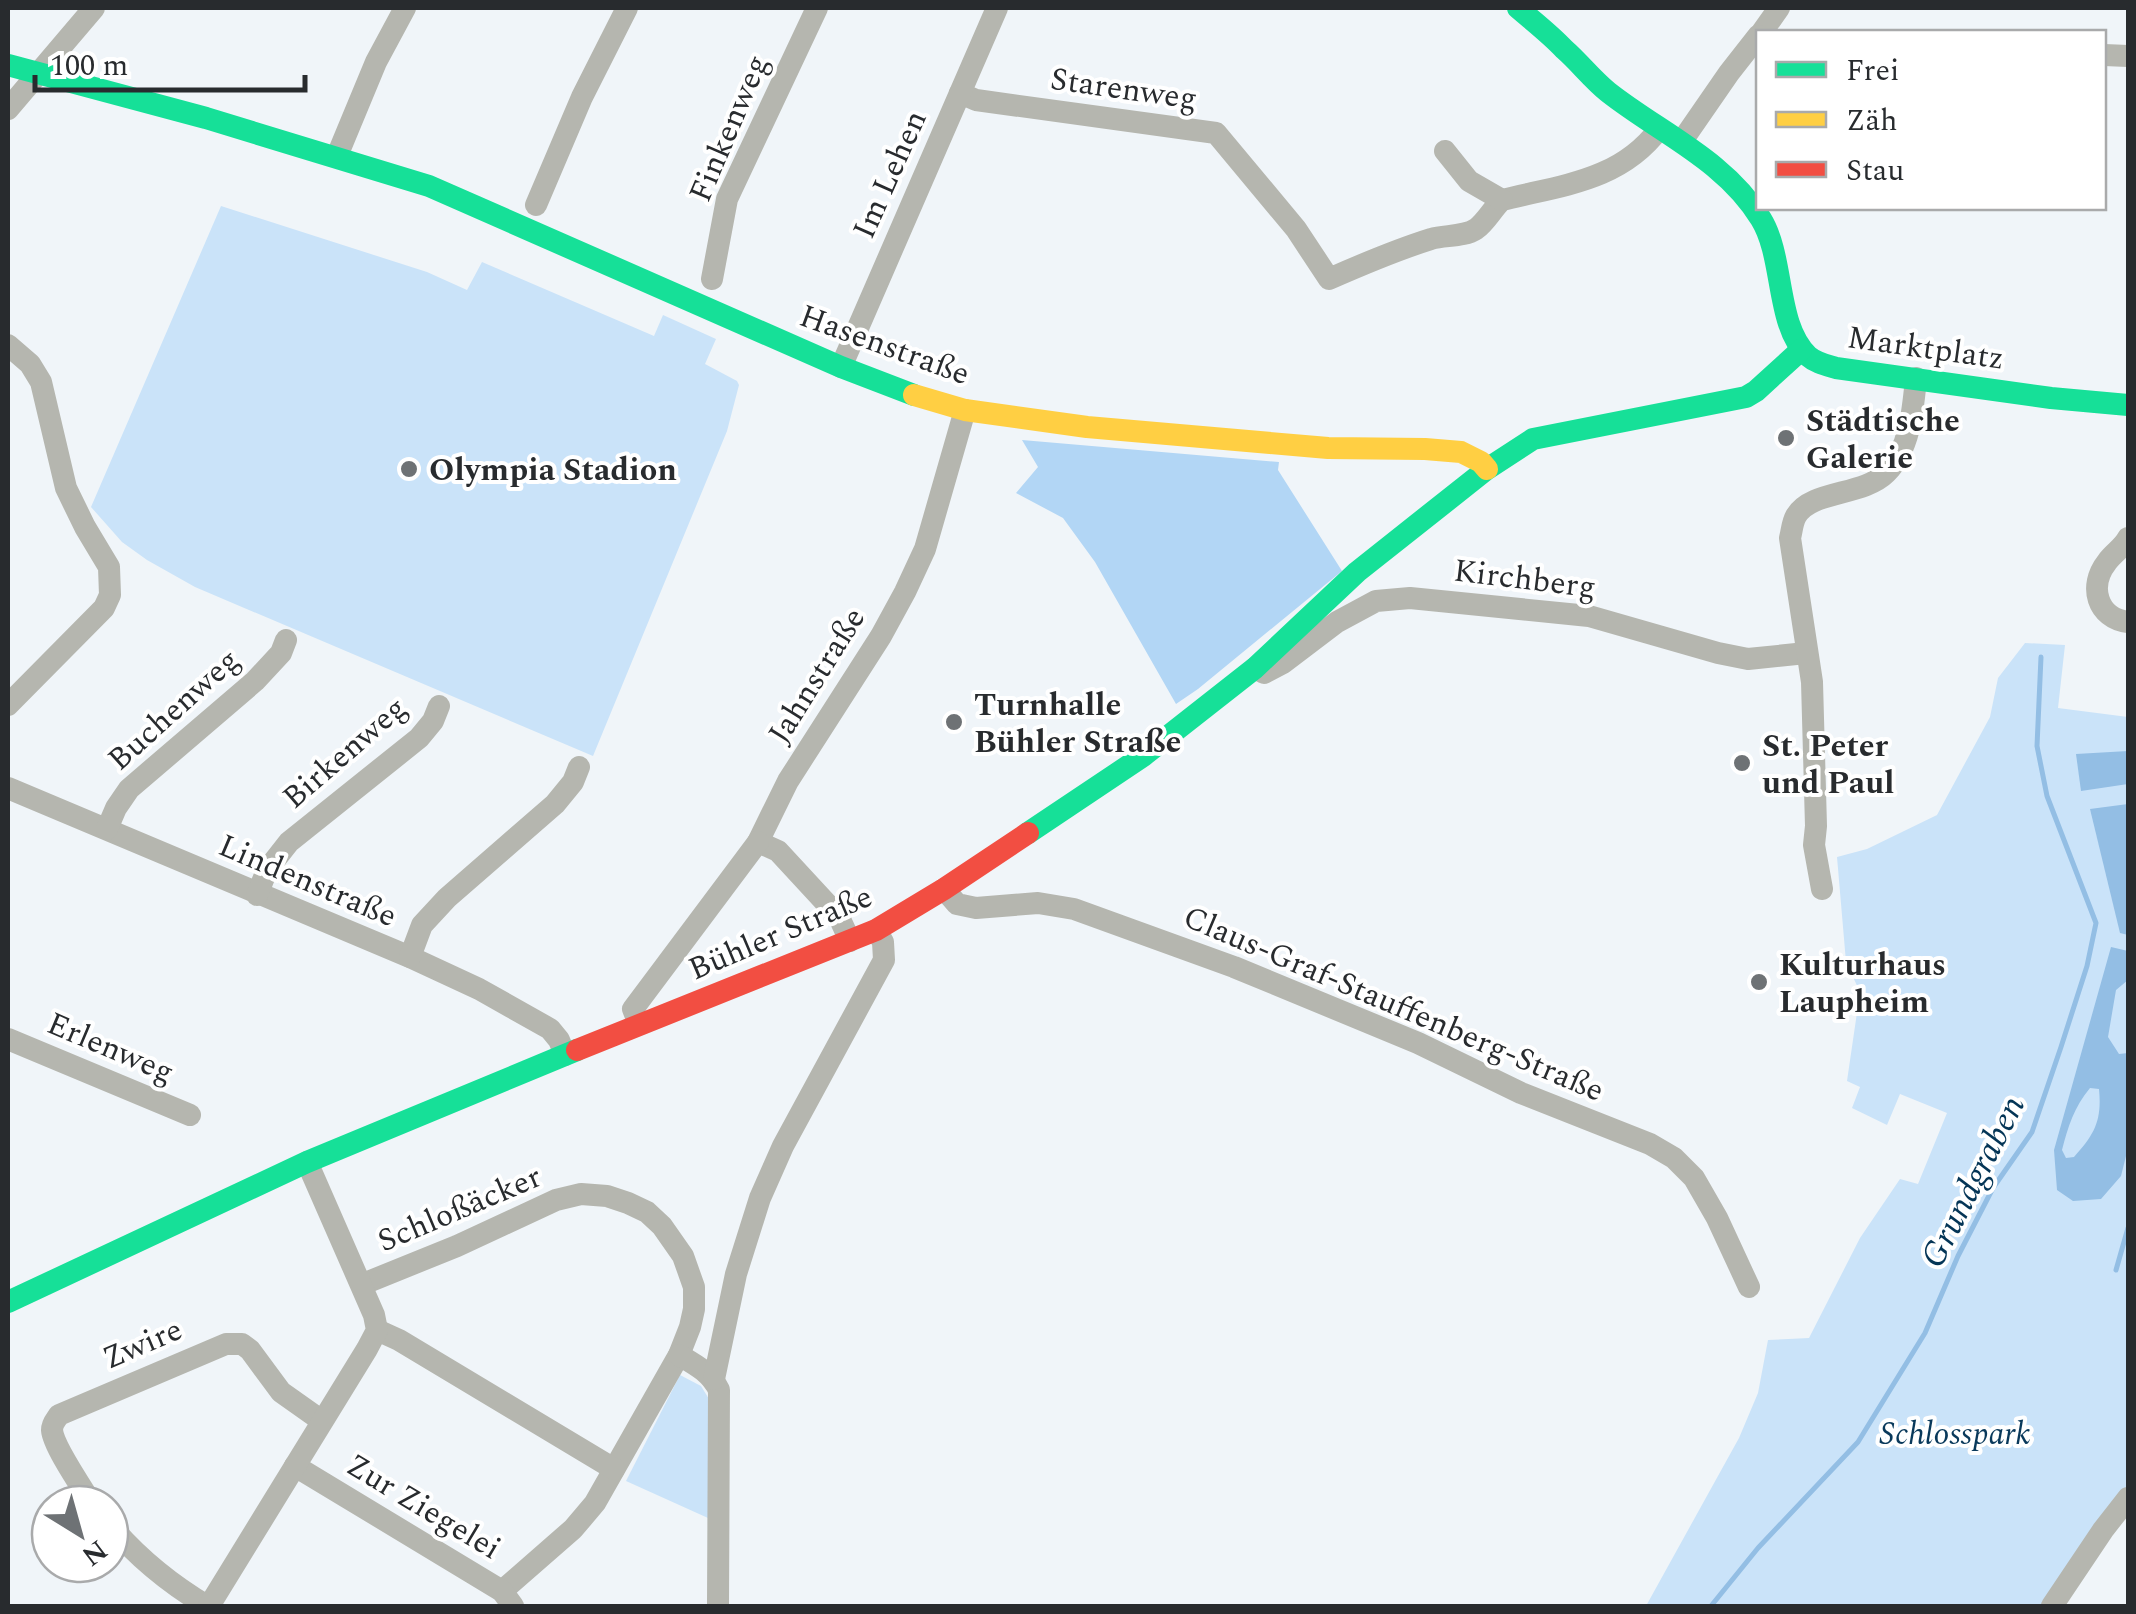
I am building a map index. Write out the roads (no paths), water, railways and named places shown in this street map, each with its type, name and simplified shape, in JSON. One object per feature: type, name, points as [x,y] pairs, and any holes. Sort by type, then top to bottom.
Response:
[{"type":"street","points":[[337,156],[376,62],[404,8]]},
{"type":"street","points":[[536,206],[582,97],[627,8]]},
{"type":"street","name":"Finkenweg","points":[[712,279],[727,199],[817,8]]},
{"type":"street","name":"Im Lehen","points":[[841,367],[997,8]]},
{"type":"street","points":[[1518,8],[1567,51],[1588,76],[1752,189]]},
{"type":"street","points":[[1763,30],[1779,8]]},
{"type":"street","points":[[8,109],[39,75],[84,11]]},
{"type":"street","points":[[1682,141],[1756,39]]},
{"type":"street","name":"Hasenstraße","points":[[8,65],[206,118],[429,186],[841,367],[965,410],[1087,426],[1328,448],[1462,452],[1487,470]]},
{"type":"street","name":"Starenweg","points":[[960,93],[976,100],[1216,133],[1296,229],[1329,279],[1388,253],[1442,236],[1466,234],[1478,228],[1502,200]]},
{"type":"street","points":[[1446,150],[1469,181],[1502,200],[1602,174],[1630,160],[1659,128]]},
{"type":"street","points":[[1759,210],[1776,253],[1793,332],[1801,350]]},
{"type":"street","points":[[8,345],[30,364],[41,382],[66,488],[103,554],[110,582],[104,608],[8,705]]},
{"type":"street","name":"Marktplatz","points":[[1487,470],[1534,439],[1736,400],[1756,391],[1801,350],[1813,360],[1836,368],[2128,405]]},
{"type":"street","points":[[1822,890],[1814,845],[1812,682],[1790,538],[1803,508],[1869,485],[1886,474],[1898,457],[1912,420],[1916,378]]},
{"type":"street","name":"Jahnstraße","points":[[638,1024],[633,1008],[758,842],[788,781],[906,592],[925,549],[965,410]]},
{"type":"street","name":"Bühler Straße","points":[[9,1297],[308,1162],[876,930],[1143,756],[1254,668],[1357,572],[1487,470]]},
{"type":"street","points":[[2128,538],[2106,562],[2096,588],[2097,599],[2109,616],[2128,622]]},
{"type":"street","name":"Kirchberg","points":[[1254,668],[1264,674],[1337,622],[1376,601],[1410,598],[1589,616],[1748,659],[1806,653]]},
{"type":"street","name":"Buchenweg","points":[[106,829],[129,789],[255,681],[281,652],[286,640]]},
{"type":"street","name":"Birkenweg","points":[[256,895],[266,870],[289,842],[419,738],[439,706]]},
{"type":"street","points":[[410,958],[422,925],[434,911],[555,804],[580,768]]},
{"type":"street","name":"Lindenstraße","points":[[8,788],[479,989],[550,1029],[565,1055]]},
{"type":"street","points":[[758,842],[778,851],[838,918],[850,941]]},
{"type":"street","name":"Claus-Graf-Stauffenberg-Straße","points":[[944,889],[957,904],[976,908],[1038,903],[1074,909],[1253,975],[1418,1043],[1521,1093],[1650,1144],[1674,1158],[1694,1178],[1750,1287]]},
{"type":"street","points":[[714,1379],[736,1274],[760,1198],[783,1146],[884,960],[883,942],[876,930]]},
{"type":"street","name":"Erlenweg","points":[[8,1039],[190,1115]]},
{"type":"street","points":[[130,1546],[175,1587],[208,1606],[377,1330],[362,1284],[308,1162]]},
{"type":"street","name":"Schloßäcker","points":[[362,1284],[556,1200],[581,1194],[607,1196],[647,1212],[673,1240],[691,1274]]},
{"type":"street","points":[[508,1599],[595,1503],[690,1327],[694,1309],[691,1274],[736,1274]]},
{"type":"street","points":[[377,1330],[614,1469]]},
{"type":"street","name":"Zwire","points":[[79,1484],[54,1438],[53,1423],[59,1414],[226,1344],[242,1344],[250,1350],[281,1392],[322,1421]]},
{"type":"street","points":[[678,1355],[705,1370],[719,1390],[718,1606]]},
{"type":"street","name":"Zur Ziegelei","points":[[296,1466],[508,1599]]},
{"type":"street","points":[[2052,1606],[2128,1498]]},
{"type":"waterway","name":"Grundgraben","points":[[1711,1606],[1758,1548],[1858,1442],[1925,1333],[1993,1188],[2032,1132],[2087,966],[2096,923],[2047,796],[2037,746],[2041,657]]},
{"type":"waterway","points":[[2116,1270],[2128,1228]]},
{"type":"place","name":"Städtische Galerie","points":[[1786,438]]},
{"type":"place","name":"Olympia Stadion","points":[[409,469]]},
{"type":"place","name":"Turnhalle Bühler Straße","points":[[954,722]]},
{"type":"place","name":"St. Peter und Paul","points":[[1742,763]]},
{"type":"place","name":"Kulturhaus Laupheim","points":[[1759,982]]},
{"type":"park label","name":"Schlosspark","points":[[1955,1433]]}]
